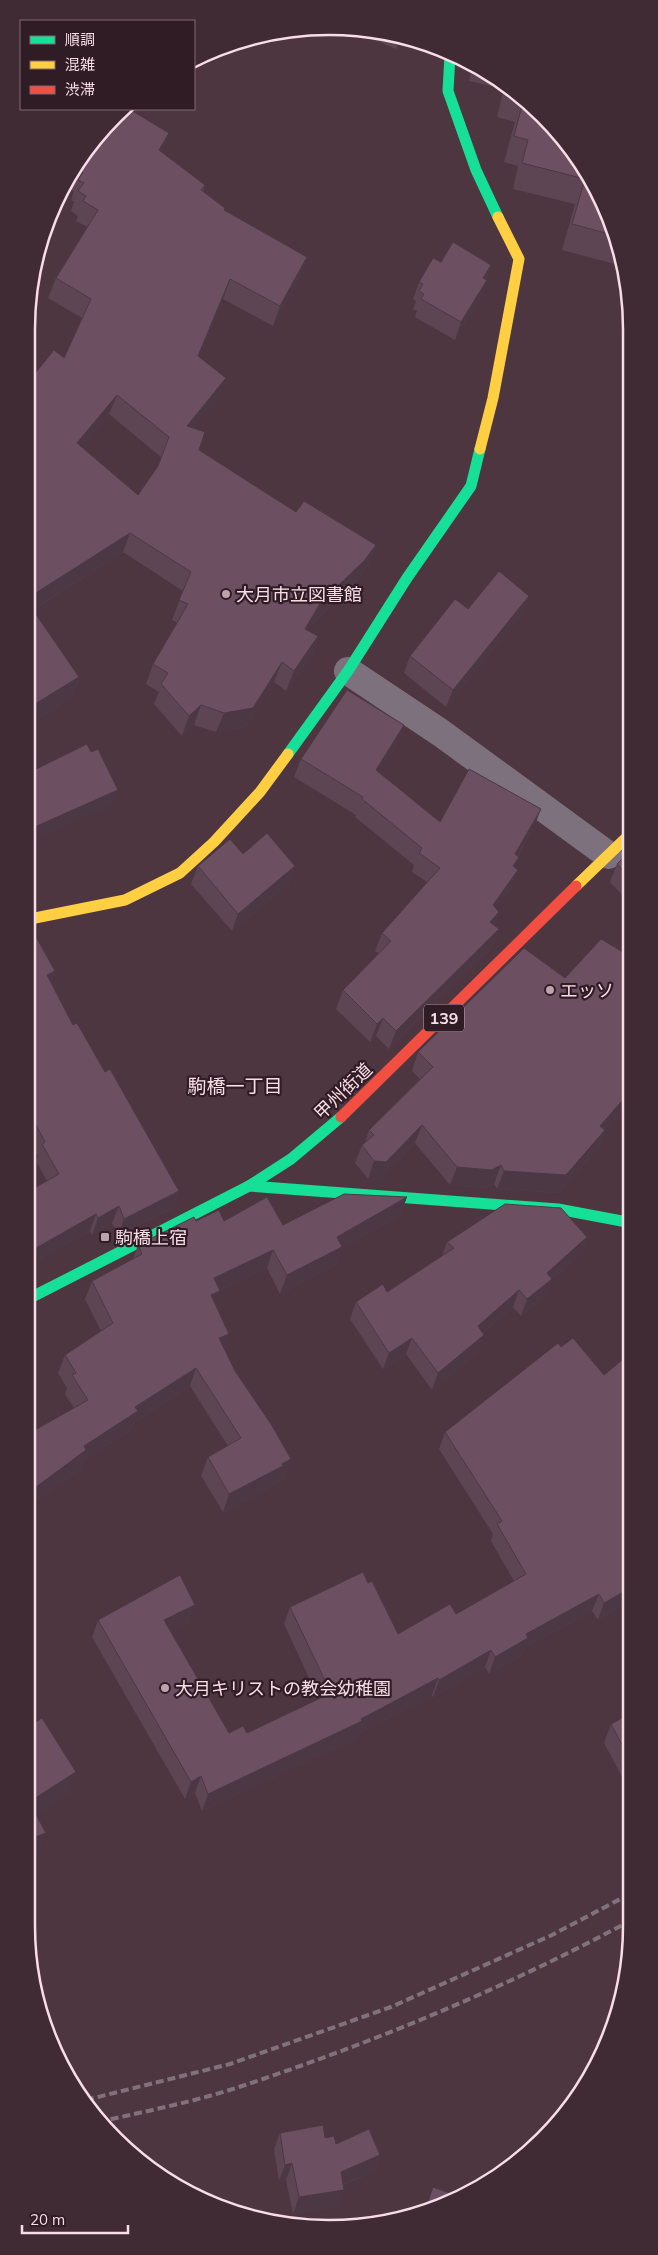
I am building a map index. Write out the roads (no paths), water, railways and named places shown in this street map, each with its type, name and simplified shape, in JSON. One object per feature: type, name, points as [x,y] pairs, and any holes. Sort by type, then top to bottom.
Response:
[{"type":"main road","points":[[35,918],[126,900],[180,873],[214,842],[260,792],[348,670],[406,578],[471,486],[493,398],[520,259],[476,170],[448,91],[450,61]]},
{"type":"main road","name":"甲州街道","points":[[35,1295],[249,1186],[270,1174],[318,1139],[466,997],[623,841]]},
{"type":"main road","points":[[249,1186],[558,1209],[623,1221]]},
{"type":"street","points":[[348,670],[441,733],[608,855]]},
{"type":"railway","points":[[92,2099],[230,2064],[391,2007],[552,1935],[623,1898]]},
{"type":"railway","points":[[108,2120],[222,2092],[338,2052],[485,1992],[623,1925]]},
{"type":"place","name":"大月市立図書館","points":[[226,594]]},
{"type":"place","name":"エッソ","points":[[550,990]]},
{"type":"place","name":"駒橋上宿","points":[[105,1237]]},
{"type":"place","name":"大月キリストの教会幼稚園","points":[[165,1688]]},
{"type":"district","name":"駒橋一丁目","points":[[235,1086]]}]
